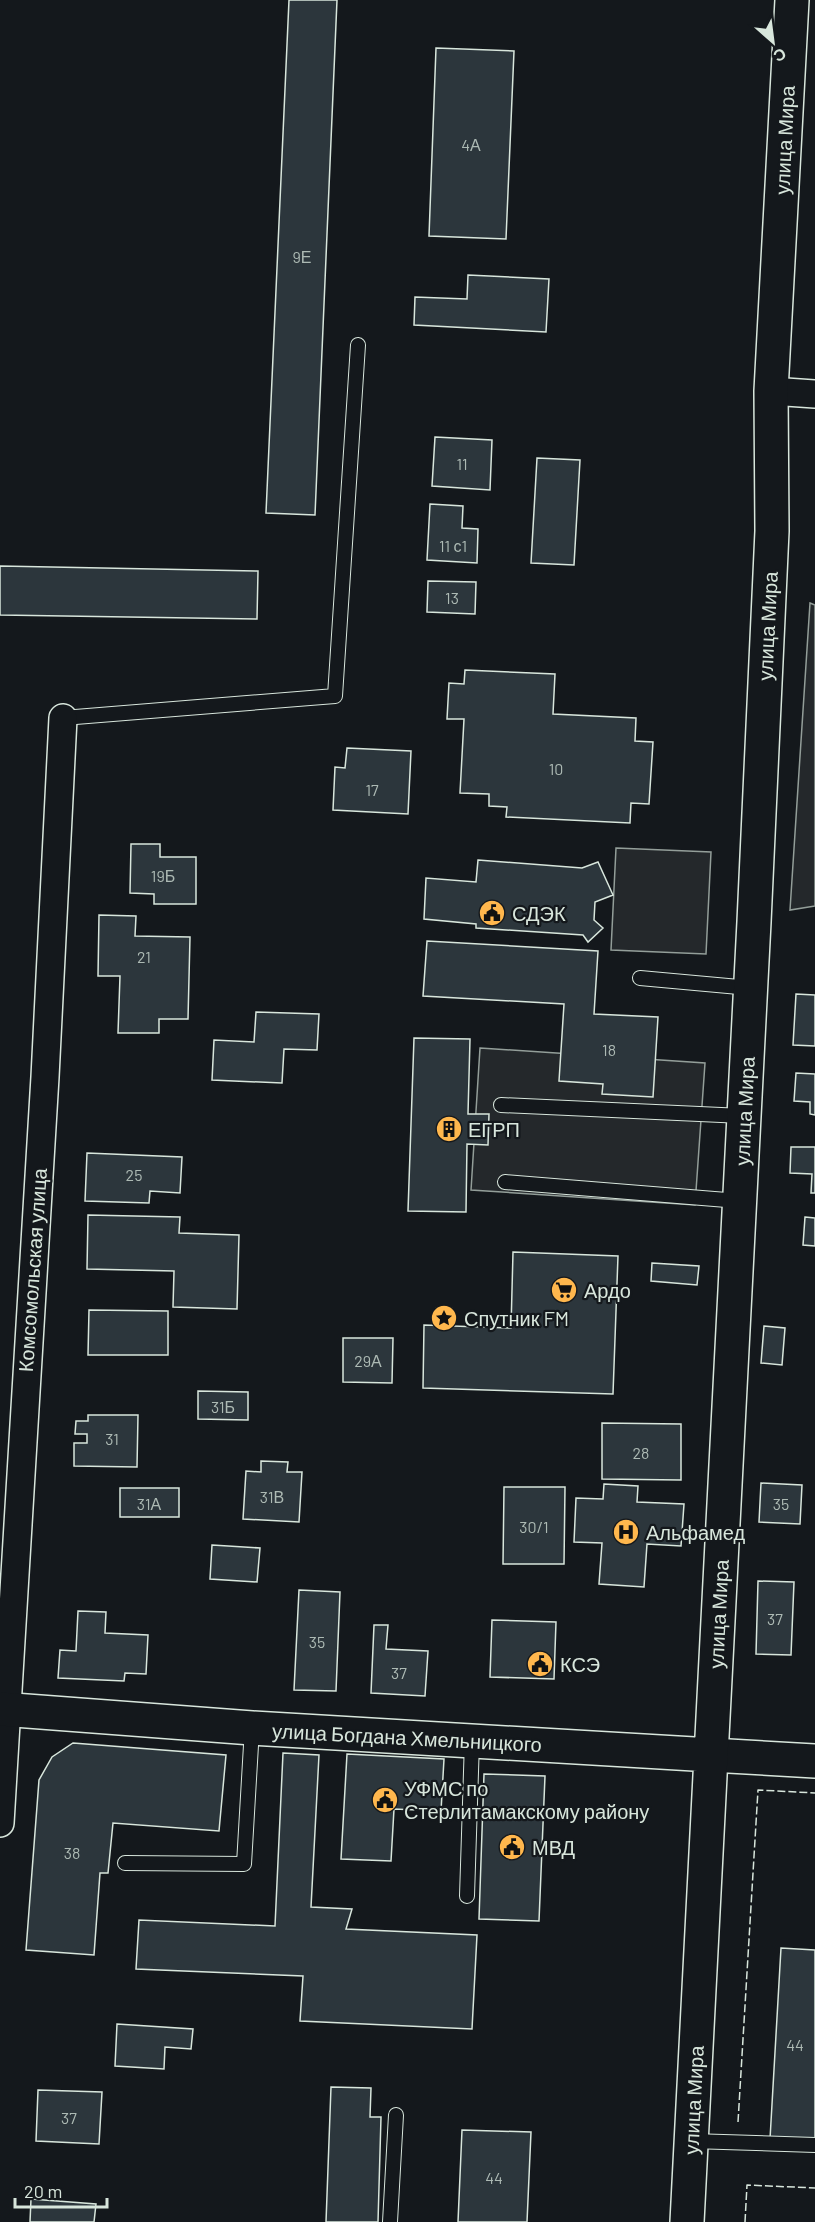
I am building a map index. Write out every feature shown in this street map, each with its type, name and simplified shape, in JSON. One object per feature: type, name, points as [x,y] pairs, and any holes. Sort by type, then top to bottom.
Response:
[{"type":"main road","name":"улица Мира","points":[[687,2222],[772,531],[771,391],[792,0]]},
{"type":"main road","name":"улица Богдана Хмельницкого","points":[[4,1709],[252,1728],[815,1761]]},
{"type":"street","points":[[771,391],[815,394]]},
{"type":"street","name":"Комсомольская улица","points":[[0,1823],[4,1709],[63,718]]},
{"type":"lane","points":[[63,718],[335,696],[358,345]]},
{"type":"lane","points":[[640,978],[750,988]]},
{"type":"lane","points":[[501,1105],[743,1116]]},
{"type":"lane","points":[[505,1182],[739,1201]]},
{"type":"lane","points":[[125,1863],[244,1864],[252,1728]]},
{"type":"lane","points":[[467,1896],[472,1741]]},
{"type":"lane","points":[[390,2222],[396,2115]]},
{"type":"lane","points":[[691,2141],[815,2145]]},
{"type":"shaded area","points":[[810,603],[815,605],[815,906],[790,910]]},
{"type":"shaded area","points":[[616,848],[711,852],[706,954],[611,950]]},
{"type":"shaded area","points":[[480,1048],[705,1063],[695,1205],[471,1190]]},
{"type":"building","points":[[289,0],[337,0],[315,515],[266,513]]},
{"type":"building","points":[[436,48],[514,51],[506,239],[429,236]]},
{"type":"building","points":[[468,275],[549,279],[546,332],[414,325],[415,297],[467,299]]},
{"type":"building","points":[[435,437],[492,440],[490,490],[432,486]]},
{"type":"building","points":[[537,458],[580,460],[574,565],[531,563]]},
{"type":"building","points":[[430,504],[463,506],[462,528],[478,529],[477,563],[427,560]]},
{"type":"building","points":[[0,566],[258,571],[257,619],[0,615]]},
{"type":"building","points":[[428,581],[476,582],[475,614],[427,612]]},
{"type":"building","points":[[465,670],[555,674],[553,714],[636,718],[635,741],[653,742],[649,804],[631,803],[630,823],[506,817],[507,807],[489,806],[489,794],[460,793],[464,719],[447,719],[449,683],[464,684]]},
{"type":"building","points":[[347,748],[411,751],[408,814],[333,810],[335,767],[345,768]]},
{"type":"building","points":[[131,844],[160,844],[160,857],[196,857],[196,904],[154,904],[154,894],[130,893]]},
{"type":"building","points":[[478,860],[582,868],[598,862],[613,895],[595,902],[594,920],[603,928],[588,942],[583,935],[476,928],[476,924],[424,919],[426,878],[476,882]]},
{"type":"building","points":[[99,915],[136,916],[135,936],[190,937],[188,1019],[159,1019],[159,1033],[118,1033],[120,976],[98,976]]},
{"type":"building","points":[[427,941],[598,951],[594,1014],[658,1017],[653,1097],[602,1094],[603,1084],[559,1081],[564,1004],[423,996]]},
{"type":"building","points":[[796,994],[815,995],[815,1046],[793,1045]]},
{"type":"building","points":[[256,1012],[319,1014],[317,1050],[284,1049],[282,1083],[212,1080],[214,1040],[254,1042]]},
{"type":"building","name":"ЕГРП","points":[[414,1038],[470,1039],[468,1114],[489,1114],[488,1145],[467,1144],[466,1212],[408,1211]]},
{"type":"building","points":[[796,1073],[815,1074],[815,1115],[810,1114],[810,1102],[794,1101]]},
{"type":"building","points":[[791,1147],[815,1147],[815,1193],[811,1193],[812,1174],[790,1173]]},
{"type":"building","points":[[87,1153],[182,1157],[180,1193],[150,1191],[149,1203],[85,1201]]},
{"type":"building","points":[[88,1215],[180,1217],[179,1233],[239,1235],[237,1309],[173,1307],[174,1271],[87,1269]]},
{"type":"building","points":[[805,1217],[815,1218],[815,1246],[803,1245]]},
{"type":"building","name":"Ардо","points":[[513,1252],[618,1256],[613,1394],[423,1388],[424,1325],[511,1328]]},
{"type":"building","points":[[652,1263],[699,1266],[697,1285],[651,1281]]},
{"type":"building","points":[[89,1310],[168,1311],[168,1355],[88,1355]]},
{"type":"building","points":[[764,1326],[785,1328],[782,1365],[761,1363]]},
{"type":"building","points":[[343,1338],[393,1338],[392,1383],[343,1382]]},
{"type":"building","points":[[198,1391],[248,1392],[248,1420],[198,1419]]},
{"type":"building","points":[[88,1415],[138,1415],[137,1467],[74,1466],[74,1443],[87,1443],[87,1434],[75,1434],[76,1421],[88,1421]]},
{"type":"building","points":[[602,1423],[681,1424],[681,1480],[602,1479]]},
{"type":"building","points":[[261,1461],[288,1462],[287,1472],[302,1472],[299,1522],[243,1519],[246,1471],[261,1472]]},
{"type":"building","points":[[761,1483],[802,1485],[800,1524],[759,1522]]},
{"type":"building","points":[[604,1484],[638,1486],[637,1502],[684,1504],[681,1546],[647,1544],[644,1587],[599,1584],[602,1543],[574,1542],[576,1498],[603,1499]]},
{"type":"building","points":[[504,1487],[565,1487],[564,1564],[503,1564]]},
{"type":"building","points":[[120,1488],[179,1488],[179,1517],[120,1517]]},
{"type":"building","points":[[212,1545],[260,1548],[257,1582],[210,1579]]},
{"type":"building","points":[[758,1581],[794,1582],[791,1655],[756,1654]]},
{"type":"building","points":[[299,1590],[340,1592],[336,1691],[294,1690]]},
{"type":"building","points":[[78,1611],[106,1612],[105,1633],[148,1635],[146,1674],[125,1673],[124,1681],[58,1678],[60,1650],[76,1651]]},
{"type":"building","points":[[492,1620],[556,1622],[554,1679],[490,1677]]},
{"type":"building","points":[[374,1625],[388,1625],[386,1649],[428,1651],[425,1696],[371,1693]]},
{"type":"building","points":[[73,1743],[226,1755],[219,1831],[113,1823],[108,1873],[100,1873],[94,1955],[26,1950],[39,1780],[52,1757]]},
{"type":"building","points":[[283,1753],[319,1755],[311,1907],[352,1909],[346,1929],[477,1935],[472,2029],[300,2021],[303,1976],[136,1969],[139,1920],[275,1926]]},
{"type":"building","points":[[347,1754],[444,1759],[441,1811],[394,1809],[391,1861],[341,1859]]},
{"type":"building","name":"МВД","points":[[484,1774],[545,1776],[539,1921],[479,1919]]},
{"type":"building","points":[[781,1948],[815,1950],[815,2142],[770,2139]]},
{"type":"building","points":[[117,2024],[193,2029],[191,2049],[165,2047],[164,2069],[115,2066]]},
{"type":"building","points":[[331,2087],[371,2088],[370,2117],[381,2117],[378,2222],[326,2222]]},
{"type":"building","points":[[38,2090],[102,2092],[99,2144],[36,2141]]},
{"type":"building","points":[[462,2130],[531,2132],[527,2222],[458,2222]]},
{"type":"building","points":[[31,2199],[96,2204],[94,2222],[30,2222]]},
{"type":"fence","points":[[738,2122],[758,1790],[815,1793]]},
{"type":"fence","points":[[745,2222],[747,2185],[815,2188]]},
{"type":"place","name":"СДЭК","points":[[492,913]]},
{"type":"place","name":"ЕГРП","points":[[449,1129]]},
{"type":"place","name":"Ардо","points":[[564,1290]]},
{"type":"place","name":"Спутник FM","points":[[444,1318]]},
{"type":"place","name":"Альфамед","points":[[626,1532]]},
{"type":"place","name":"КСЭ","points":[[540,1664]]},
{"type":"place","name":"УФМС по Стерлитамакскому району","points":[[385,1800]]},
{"type":"place","name":"МВД","points":[[512,1847]]}]
